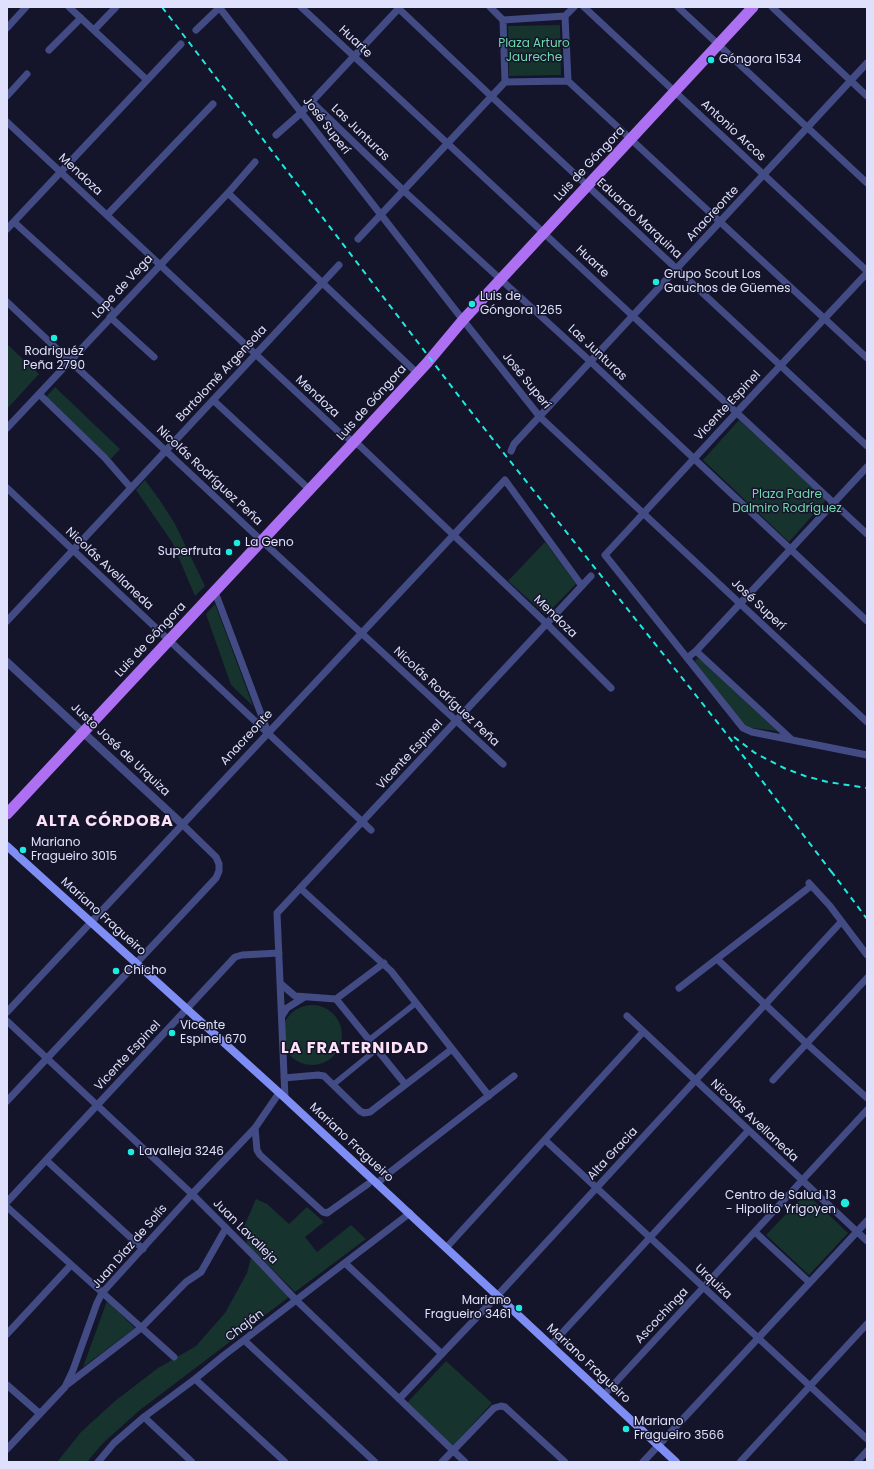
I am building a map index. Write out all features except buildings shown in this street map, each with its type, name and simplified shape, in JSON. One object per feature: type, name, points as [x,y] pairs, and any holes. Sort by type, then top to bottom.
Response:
[{"type":"main road","name":"Luis de Góngora","points":[[7,814],[310,490],[417,373],[463,320],[753,7]]},
{"type":"main road","name":"Mariano Fragueiro","points":[[7,846],[410,1213],[676,1462]]},
{"type":"street","points":[[7,28],[26,7]]},
{"type":"street","points":[[69,7],[147,80]]},
{"type":"street","points":[[94,30],[116,7]]},
{"type":"street","points":[[196,30],[220,7]]},
{"type":"street","name":"José Superí","points":[[220,7],[301,113],[540,417],[867,722]]},
{"type":"street","name":"Huarte","points":[[301,7],[867,534]]},
{"type":"street","points":[[490,7],[503,20],[505,82]]},
{"type":"street","points":[[503,20],[565,16],[574,7]]},
{"type":"street","name":"Antonio Arcos","points":[[584,7],[867,272]]},
{"type":"street","points":[[678,7],[867,182]]},
{"type":"street","points":[[772,7],[867,96]]},
{"type":"street","points":[[276,135],[312,102],[399,8]]},
{"type":"street","name":"Eduardo Marquina","points":[[399,8],[491,96],[867,446]]},
{"type":"street","points":[[565,16],[568,81]]},
{"type":"street","points":[[49,50],[80,18]]},
{"type":"street","points":[[7,229],[181,44]]},
{"type":"street","name":"Anacreonte","points":[[511,451],[514,444],[867,63]]},
{"type":"street","points":[[7,96],[27,74]]},
{"type":"street","points":[[358,239],[505,82],[568,81],[867,358]]},
{"type":"street","name":"Las Junturas","points":[[312,102],[404,190],[591,362],[867,621]]},
{"type":"street","points":[[107,215],[213,104]]},
{"type":"street","name":"Mendoza","points":[[7,122],[339,432],[366,451],[547,624],[611,688]]},
{"type":"street","name":"Lope de Vega","points":[[7,428],[159,264],[228,193],[255,162]]},
{"type":"street","points":[[228,193],[417,373]]},
{"type":"street","points":[[14,222],[154,357]]},
{"type":"street","name":"Bartolomé Argensola","points":[[7,621],[339,265]]},
{"type":"street","name":"Vicente Espinel","points":[[687,658],[605,555],[867,272]]},
{"type":"street","name":"Nicolás Rodríguez Peña","points":[[7,302],[503,764]]},
{"type":"street","points":[[39,394],[105,458],[131,488]]},
{"type":"street","points":[[213,400],[310,490]]},
{"type":"street","points":[[867,467],[687,658],[743,728],[752,732],[867,755]]},
{"type":"street","name":"Anacreonte","points":[[7,1012],[505,480],[582,586]]},
{"type":"street","name":"Nicolás Avellaneda","points":[[7,488],[371,830]]},
{"type":"street","name":"Vicente Espinel","points":[[7,1202],[235,957],[242,955],[279,953],[277,913],[591,576]]},
{"type":"street","points":[[215,592],[268,732]]},
{"type":"street","points":[[696,650],[792,740]]},
{"type":"street","name":"Justo José de Urquiza","points":[[7,662],[216,857],[219,868],[216,878],[136,962]]},
{"type":"street","points":[[679,988],[810,885],[830,906],[867,955]]},
{"type":"street","points":[[300,888],[391,971],[489,1096]]},
{"type":"street","name":"Alta Gracia","points":[[399,1399],[497,1296],[841,922]]},
{"type":"street","points":[[279,953],[284,1078],[282,1096]]},
{"type":"street","points":[[717,959],[867,1098]]},
{"type":"street","points":[[7,1101],[136,962]]},
{"type":"street","points":[[281,984],[295,996],[303,998],[336,999],[384,964]]},
{"type":"street","points":[[773,1080],[867,978]]},
{"type":"street","points":[[282,1016],[287,1008],[303,998]]},
{"type":"street","points":[[336,999],[405,1084]]},
{"type":"street","points":[[369,1040],[416,1003]]},
{"type":"street","name":"Nicolás Avellaneda","points":[[627,1016],[867,1241]]},
{"type":"street","name":"Juan Lavalleja","points":[[7,1021],[192,1194],[296,1300],[465,1462]]},
{"type":"street","points":[[446,1248],[643,1032]]},
{"type":"street","points":[[334,1084],[377,1049]]},
{"type":"street","points":[[284,1078],[318,1074],[324,1076],[334,1084],[360,1111],[364,1113],[370,1112],[452,1049]]},
{"type":"street","points":[[377,1184],[385,1176],[514,1076]]},
{"type":"street","name":"Juan Díaz de Solís","points":[[7,1449],[65,1387],[73,1370],[102,1293],[192,1194],[255,1128],[282,1096]]},
{"type":"street","name":"Ascochinga","points":[[604,1395],[867,1110]]},
{"type":"street","points":[[255,1128],[257,1150],[260,1155],[327,1214],[368,1184]]},
{"type":"street","points":[[551,1345],[748,1131]]},
{"type":"street","name":"Urquiza","points":[[544,1140],[867,1439]]},
{"type":"street","points":[[46,1160],[142,1249]]},
{"type":"street","points":[[7,1207],[174,1357]]},
{"type":"street","name":"Chaján","points":[[98,1462],[114,1444],[144,1417],[410,1213]]},
{"type":"street","points":[[643,1462],[867,1221]]},
{"type":"street","points":[[65,1387],[141,1328],[186,1282],[201,1272],[226,1228]]},
{"type":"street","points":[[755,1232],[809,1282]]},
{"type":"street","points":[[345,1263],[442,1354]]},
{"type":"street","points":[[7,1334],[71,1265]]},
{"type":"street","points":[[740,1462],[867,1324]]},
{"type":"street","points":[[244,1340],[375,1462]]},
{"type":"street","points":[[195,1379],[284,1462]]},
{"type":"street","points":[[7,1385],[40,1413]]},
{"type":"street","points":[[442,1462],[494,1408],[501,1406],[505,1407],[565,1462]]},
{"type":"street","points":[[144,1417],[192,1462]]},
{"type":"street","points":[[857,1462],[867,1451]]},
{"type":"green space","name":"Plaza Arturo Jaureche","points":[[560,25],[561,75],[509,76],[508,26]]},
{"type":"green space","points":[[7,344],[39,374],[7,409]]},
{"type":"green space","points":[[55,387],[120,449],[111,459],[46,397]]},
{"type":"green space","name":"Plaza Padre Dalmiro Rodríguez","points":[[739,420],[826,500],[789,542],[703,460]]},
{"type":"green space","points":[[145,480],[175,524],[205,586],[195,596],[172,542],[136,490]]},
{"type":"green space","points":[[545,542],[576,584],[546,615],[508,581]]},
{"type":"green space","points":[[215,604],[253,706],[231,685],[206,614]]},
{"type":"green space","points":[[697,658],[701,660],[777,731],[744,727],[695,662]]},
{"type":"green space","points":[[312,1005],[328,1010],[333,1014],[337,1019],[342,1035],[337,1051],[333,1056],[328,1060],[312,1065],[296,1060],[291,1056],[287,1051],[282,1035],[287,1019],[291,1014],[296,1010]]},
{"type":"green space","points":[[806,1193],[848,1233],[809,1275],[766,1235]]},
{"type":"green space","points":[[256,1199],[267,1204],[289,1224],[307,1207],[324,1222],[305,1237],[317,1252],[351,1225],[366,1239],[295,1292],[247,1244],[243,1229]]},
{"type":"green space","points":[[251,1258],[289,1297],[140,1410],[103,1443],[87,1462],[57,1462],[81,1432],[115,1401],[158,1368],[196,1346],[225,1313],[247,1273]]},
{"type":"green space","points":[[107,1301],[135,1328],[83,1367]]},
{"type":"green space","points":[[446,1361],[492,1403],[453,1446],[406,1404]]},
{"type":"railway","points":[[162,7],[468,408],[725,732],[833,874]]},
{"type":"railway","points":[[734,737],[755,753],[784,768],[805,776],[828,782],[867,788]]},
{"type":"railway","points":[[831,871],[867,919]]},
{"type":"place","name":"Góngora 1534","points":[[711,60]]},
{"type":"place","name":"Grupo Scout Los Gauchos de Güemes","points":[[656,282]]},
{"type":"place","name":"Luis de Góngora 1265","points":[[472,304]]},
{"type":"place","name":"Rodriguéz Peña 2790","points":[[54,338]]},
{"type":"place","name":"La Geno","points":[[237,543]]},
{"type":"place","name":"Superfruta","points":[[229,552]]},
{"type":"place","name":"Mariano Fragueiro 3015","points":[[23,850]]},
{"type":"place","name":"Chicho","points":[[116,971]]},
{"type":"place","name":"Vicente Espinel 670","points":[[172,1033]]},
{"type":"place","name":"Lavalleja 3246","points":[[131,1152]]},
{"type":"place","name":"Centro de Salud 13 - Hipolito Yrigoyen","points":[[845,1203]]},
{"type":"place","name":"Mariano Fragueiro 3461","points":[[519,1308]]},
{"type":"place","name":"Mariano Fragueiro 3566","points":[[626,1429]]},
{"type":"district","name":"ALTA CÓRDOBA","points":[[105,822]]},
{"type":"district","name":"LA FRATERNIDAD","points":[[355,1049]]}]
